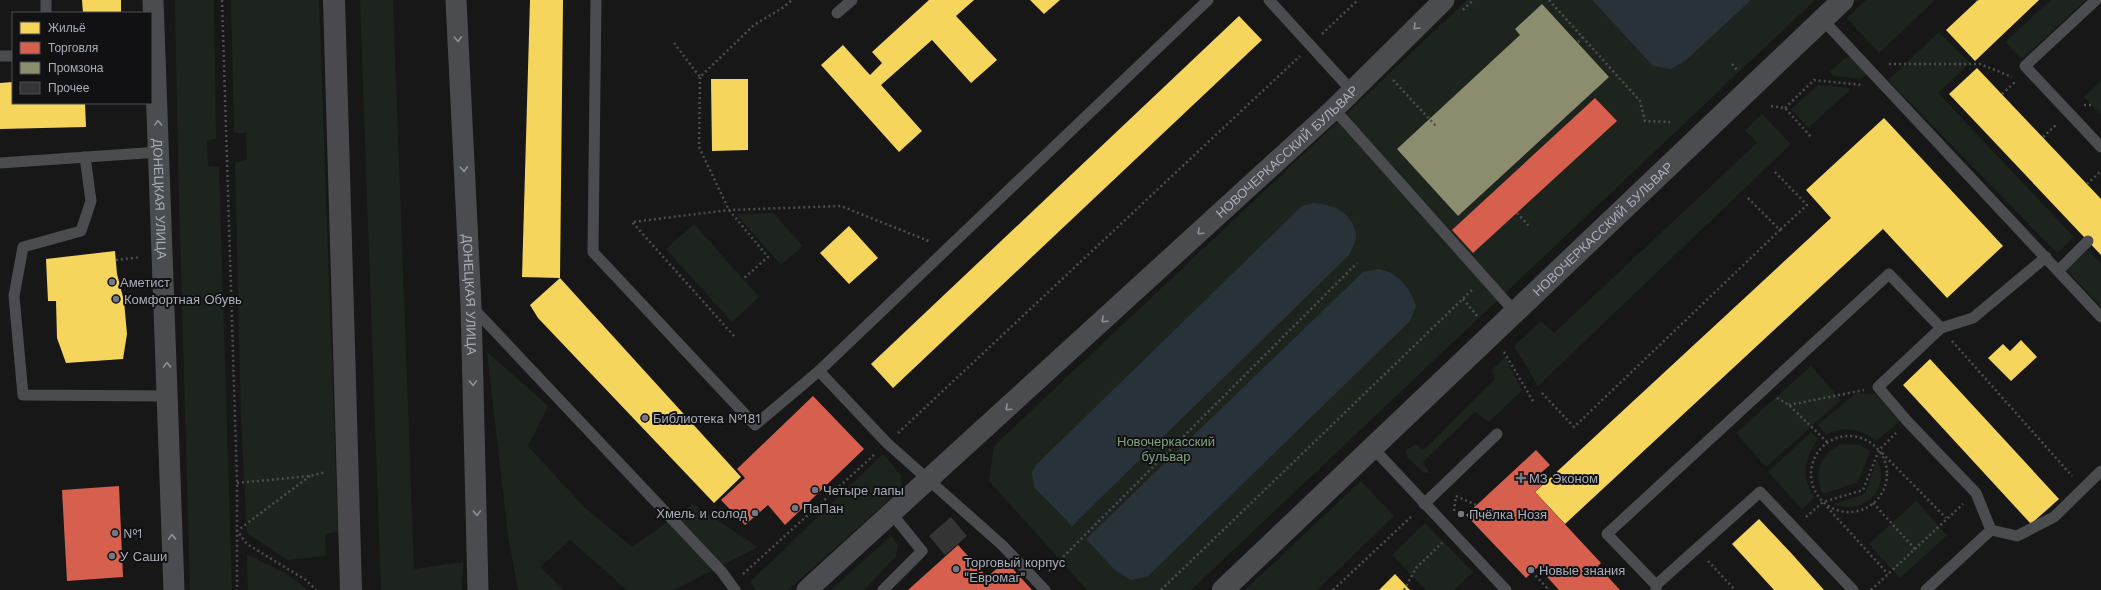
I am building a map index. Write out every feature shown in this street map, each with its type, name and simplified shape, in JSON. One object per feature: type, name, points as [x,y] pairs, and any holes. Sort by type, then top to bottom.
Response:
[{"type":"main road","points":[[334,0],[351,590]]},
{"type":"street","name":"ДОНЕЦКАЯ УЛИЦА","points":[[153,0],[174,590]]},
{"type":"street","name":"ДОНЕЦКАЯ УЛИЦА","points":[[456,0],[471,305],[478,590]]},
{"type":"street","name":"НОВОЧЕРКАССКИЙ БУЛЬВАР","points":[[807,590],[930,480],[1334,109],[1444,0]]},
{"type":"street","name":"НОВОЧЕРКАССКИЙ БУЛЬВАР","points":[[1224,590],[1372,447],[1843,0]]},
{"type":"lane","points":[[46,0],[46,12]]},
{"type":"lane","points":[[596,0],[593,252],[755,425],[819,371],[946,248],[1208,0]]},
{"type":"lane","points":[[837,13],[852,0]]},
{"type":"lane","points":[[1269,0],[1352,91]]},
{"type":"lane","points":[[2096,0],[2025,66],[2101,147]]},
{"type":"lane","points":[[1823,20],[2101,317]]},
{"type":"lane","points":[[0,56],[12,56]]},
{"type":"lane","points":[[1334,109],[1515,312]]},
{"type":"lane","points":[[0,163],[159,152]]},
{"type":"lane","points":[[85,157],[91,200],[81,231],[24,247],[14,296],[22,395],[168,396]]},
{"type":"lane","points":[[2058,270],[2088,242]]},
{"type":"lane","points":[[1992,530],[1976,493],[1908,422],[1878,387],[1941,328],[1973,318],[2046,257]]},
{"type":"lane","points":[[1853,590],[1760,492],[1697,548],[1656,588],[1607,534],[1889,274],[1941,328]]},
{"type":"lane","points":[[471,305],[722,572],[733,588]]},
{"type":"lane","points":[[819,371],[887,443],[1002,546],[1041,586]]},
{"type":"lane","points":[[1424,504],[1497,434]]},
{"type":"lane","points":[[1372,447],[1506,590]]},
{"type":"lane","points":[[1992,530],[2016,536],[2054,517],[2101,471]]},
{"type":"lane","points":[[883,590],[922,551],[892,514]]},
{"type":"lane","points":[[1926,590],[1992,530]]},
{"type":"path","points":[[222,0],[237,483],[237,590]]},
{"type":"path","points":[[700,77],[754,25],[784,7],[792,0]]},
{"type":"path","points":[[733,588],[744,573],[887,443],[1358,0]]},
{"type":"path","points":[[1549,0],[1640,101],[1645,121],[1670,122]]},
{"type":"path","points":[[1578,42],[1583,37]]},
{"type":"path","points":[[674,43],[700,77],[699,146],[729,210],[768,257],[743,279]]},
{"type":"path","points":[[1732,64],[1737,70]]},
{"type":"path","points":[[1889,64],[1980,64],[2018,80]]},
{"type":"path","points":[[2002,94],[2018,80],[2022,81],[2025,66]]},
{"type":"path","points":[[1391,77],[1436,126]]},
{"type":"path","points":[[1785,108],[1814,80],[1868,85]]},
{"type":"path","points":[[1771,106],[1785,108],[1812,138]]},
{"type":"path","points":[[2043,137],[2060,122]]},
{"type":"path","points":[[2087,184],[2101,171]]},
{"type":"path","points":[[1542,393],[1574,427],[1807,205],[1775,172]]},
{"type":"path","points":[[1748,198],[1780,230]]},
{"type":"path","points":[[734,336],[632,222],[729,210],[841,206],[946,248]]},
{"type":"path","points":[[1517,213],[1528,226]]},
{"type":"path","points":[[116,260],[141,257]]},
{"type":"path","points":[[1041,586],[1357,263]]},
{"type":"path","points":[[1161,590],[1486,278]]},
{"type":"path","points":[[1941,328],[2083,488]]},
{"type":"path","points":[[1828,443],[1789,405],[1878,387]]},
{"type":"path","points":[[1794,528],[1823,502],[1863,490],[1879,450],[1908,422]]},
{"type":"path","points":[[1888,574],[1823,502],[1815,491],[1811,478],[1812,464],[1818,452],[1828,443],[1841,437],[1855,436],[1868,441],[1879,450],[1946,518]]},
{"type":"path","points":[[1823,502],[1842,512],[1864,509],[1873,503],[1881,495],[1886,484],[1887,472],[1885,460],[1879,450]]},
{"type":"path","points":[[237,483],[310,476],[348,466]]},
{"type":"path","points":[[237,531],[310,476]]},
{"type":"path","points":[[1871,590],[1946,518],[1976,493]]},
{"type":"path","points":[[1873,503],[1915,549]]},
{"type":"path","points":[[1334,590],[1424,504]]},
{"type":"path","points":[[237,531],[246,544],[300,576],[316,590]]},
{"type":"path","points":[[1404,590],[1416,568],[1452,533]]},
{"type":"path","points":[[1697,548],[1735,590]]},
{"type":"path","points":[[1532,572],[1547,588],[1545,590]]},
{"type":"green space","points":[[175,0],[214,0],[216,139],[207,140],[208,166],[219,167],[232,590],[190,590]]},
{"type":"green space","points":[[231,0],[319,0],[338,532],[325,534],[326,556],[287,560],[247,533],[241,420],[235,163],[247,159],[246,133],[234,133]]},
{"type":"green space","points":[[360,0],[393,0],[414,569],[463,562],[462,590],[381,590]]},
{"type":"green space","name":"Новочеркасский бульвар","points":[[1467,0],[1592,0],[1653,66],[1751,0],[1815,0],[1191,590],[1087,590],[989,481],[994,446]]},
{"type":"green space","points":[[1866,0],[1935,0],[1879,53],[1847,18]]},
{"type":"green space","points":[[2051,0],[2086,0],[2022,59],[2005,42]]},
{"type":"green space","points":[[1939,32],[1970,63],[1938,93],[2074,237],[2057,253],[1888,80]]},
{"type":"green space","points":[[1850,57],[1855,59],[1868,73],[1861,79],[1833,76],[1830,72],[1845,58]]},
{"type":"green space","points":[[2101,80],[2101,115],[2084,97]]},
{"type":"green space","points":[[1818,85],[1849,88],[1850,90],[1808,128],[1791,109]]},
{"type":"green space","points":[[1762,114],[1791,144],[1538,386],[1514,346],[1541,321],[1554,333],[1757,143],[1745,130]]},
{"type":"green space","points":[[773,213],[803,246],[781,265],[736,214]]},
{"type":"green space","points":[[694,224],[759,297],[732,322],[666,249]]},
{"type":"green space","points":[[2088,250],[2101,264],[2101,307],[2067,270]]},
{"type":"green space","points":[[487,352],[548,406],[528,446],[583,506],[632,547],[693,504],[758,547],[674,590],[627,590],[570,540],[540,567],[564,590],[518,590],[508,535]]},
{"type":"green space","points":[[1505,357],[1522,390],[1489,422],[1475,412],[1423,462],[1429,473],[1423,472],[1407,457],[1406,450],[1416,444],[1422,449],[1426,448],[1495,379],[1492,370]]},
{"type":"green space","points":[[1811,366],[1841,400],[1766,467],[1736,433]]},
{"type":"green space","points":[[1856,393],[1876,394],[1900,421],[1876,441],[1864,433],[1846,429],[1833,431],[1826,434],[1818,425]]},
{"type":"green space","points":[[1811,432],[1818,439],[1813,446],[1807,461],[1806,475],[1810,490],[1815,497],[1802,509],[1768,472]]},
{"type":"green space","points":[[1842,444],[1860,445],[1870,451],[1858,482],[1823,494],[1818,479],[1820,465],[1829,453]]},
{"type":"green space","points":[[883,454],[901,475],[902,488],[788,590],[756,590],[750,582]]},
{"type":"green space","points":[[1877,460],[1881,471],[1881,481],[1878,490],[1872,497],[1864,503],[1855,506],[1845,507],[1834,504],[1865,494]]},
{"type":"green space","points":[[1361,481],[1394,516],[1317,590],[1245,590]]},
{"type":"green space","points":[[1916,501],[1947,535],[1900,578],[1869,544]]},
{"type":"green space","points":[[1425,523],[1473,572],[1454,590],[1426,590],[1392,555]]},
{"type":"green space","points":[[891,536],[898,545],[896,556],[864,590],[831,590]]},
{"type":"green space","points":[[247,554],[287,574],[308,590],[248,590]]},
{"type":"shaded area","points":[[1592,0],[1751,0],[1685,61],[1671,69],[1653,66]]},
{"type":"shaded area","points":[[1313,203],[1334,207],[1346,215],[1350,220],[1354,226],[1356,239],[1349,255],[1072,526],[1034,487],[1032,472],[1036,465],[1302,206]]},
{"type":"shaded area","points":[[1379,269],[1392,274],[1407,287],[1416,306],[1410,321],[1148,576],[1131,580],[1115,570],[1086,539],[1363,272]]},
{"type":"building: Жильё","points":[[82,0],[121,0],[121,12],[83,12]]},
{"type":"building: Жильё","points":[[530,0],[563,0],[560,278],[522,277]]},
{"type":"building: Жильё","points":[[929,0],[974,0],[956,16],[997,60],[971,83],[932,40],[881,85],[922,131],[899,152],[821,65],[843,45],[870,75],[882,63],[872,52]]},
{"type":"building: Жильё","points":[[1030,0],[1060,0],[1044,14]]},
{"type":"building: Жильё","points":[[1978,0],[2039,0],[1975,61],[1946,30]]},
{"type":"building: Жильё","points":[[1239,16],[1262,40],[893,388],[871,364]]},
{"type":"building: Жильё","points":[[1977,68],[2101,199],[2101,255],[1949,94]]},
{"type":"building: Жильё","points":[[711,79],[748,79],[748,150],[712,151]]},
{"type":"building: Жильё","points":[[12,82],[12,104],[85,104],[86,127],[0,129],[0,83]]},
{"type":"building: Жильё","points":[[1884,118],[2003,246],[1947,298],[1883,229],[1565,524],[1535,492],[1831,218],[1806,190]]},
{"type":"building: Жильё","points":[[849,226],[878,258],[849,284],[820,253]]},
{"type":"building: Жильё","points":[[115,251],[117,274],[124,301],[127,334],[123,359],[66,363],[57,338],[56,301],[48,301],[46,259]]},
{"type":"building: Жильё","points":[[560,278],[741,477],[714,503],[538,318],[530,305]]},
{"type":"building: Жильё","points":[[2021,340],[2037,357],[2011,381],[1988,358],[2003,344],[2010,351]]},
{"type":"building: Жильё","points":[[1930,359],[2059,499],[2031,524],[1903,385]]},
{"type":"building: Жильё","points":[[1759,519],[1824,590],[1774,590],[1732,544]]},
{"type":"building: Жильё","points":[[1395,574],[1410,590],[1379,590]]},
{"type":"building: Торговля","points":[[1595,98],[1617,121],[1473,253],[1452,230]]},
{"type":"building: Торговля","points":[[813,396],[864,449],[785,525],[768,505],[745,525],[721,500],[745,478],[737,469]]},
{"type":"building: Торговля","points":[[1536,450],[1550,465],[1535,478],[1542,485],[1535,492],[1601,563],[1598,566],[1620,590],[1559,590],[1538,567],[1526,578],[1466,515]]},
{"type":"building: Торговля","points":[[119,486],[123,577],[67,581],[62,490]]},
{"type":"building: Торговля","name":"Торговый корпус \"Евромаг\"","points":[[958,545],[987,577],[1006,561],[1032,590],[908,590]]},
{"type":"building: Промзона","points":[[1542,4],[1609,77],[1458,216],[1397,149],[1520,35],[1515,29]]},
{"type":"building: Прочее","points":[[951,517],[967,536],[945,555],[929,536]]},
{"type":"place","name":"Аметист","points":[[112,282]]},
{"type":"place","name":"Комфортная Обувь","points":[[116,299]]},
{"type":"place","name":"Библиотека №181","points":[[645,418]]},
{"type":"place","name":"МЗ Эконом","points":[[1521,478]]},
{"type":"place","name":"Четыре лапы","points":[[815,490]]},
{"type":"place","name":"ПаПан","points":[[795,508]]},
{"type":"place","name":"Хмель и солод","points":[[755,513]]},
{"type":"place","name":"Пчёлка Нозя","points":[[1461,514]]},
{"type":"place","name":"№1","points":[[115,533]]},
{"type":"place","name":"У Саши","points":[[112,556]]},
{"type":"place","name":"Торговый корпус \"Евромаг\"","points":[[956,569]]},
{"type":"place","name":"Новые знания","points":[[1531,570]]}]
